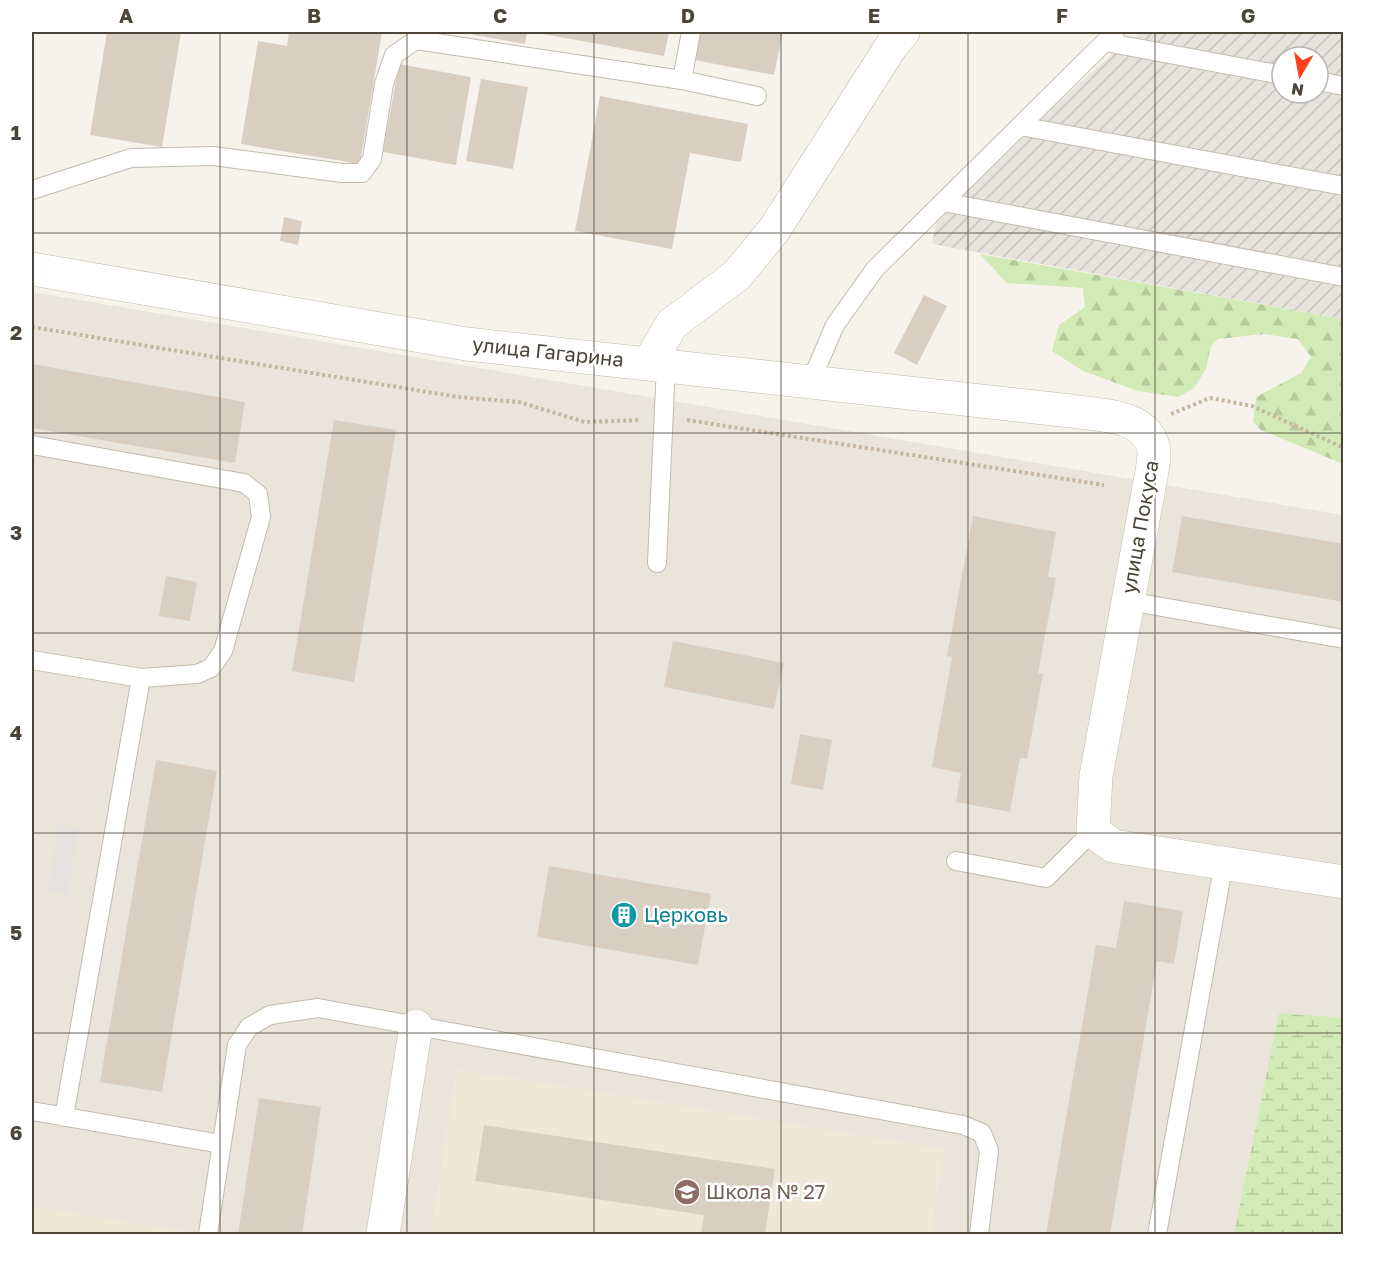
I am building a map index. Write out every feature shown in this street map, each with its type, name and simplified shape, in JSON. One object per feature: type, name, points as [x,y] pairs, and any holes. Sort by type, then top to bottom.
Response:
[{"type":"street","name":"улица Гагарина","points":[[32,269],[467,344],[658,364],[672,324],[736,275],[774,230],[892,45],[903,32]]},
{"type":"street","name":"улица Покуса","points":[[658,364],[1071,411],[1132,422],[1147,433],[1154,451],[1152,471],[1095,776],[1092,831]]},
{"type":"street","points":[[1092,831],[1113,846],[1224,861],[1344,882]]},
{"type":"street","points":[[382,1234],[416,1026]]},
{"type":"lane","points":[[682,80],[691,32]]},
{"type":"lane","points":[[32,190],[131,158],[213,156],[342,173],[362,173],[372,159],[384,84],[394,55],[417,36],[682,80],[757,96]]},
{"type":"lane","points":[[811,381],[836,325],[875,269],[1110,37],[1270,72]]},
{"type":"lane","points":[[1020,126],[1344,186]]},
{"type":"lane","points":[[943,202],[1344,277]]},
{"type":"lane","points":[[657,562],[664,420],[658,364]]},
{"type":"lane","points":[[32,445],[244,483],[258,494],[261,517],[223,651],[211,668],[197,674],[141,678],[32,660]]},
{"type":"lane","points":[[1128,601],[1344,639]]},
{"type":"lane","points":[[64,1117],[141,678]]},
{"type":"lane","points":[[956,861],[1047,878],[1092,831]]},
{"type":"lane","points":[[1157,1234],[1224,861]]},
{"type":"lane","points":[[208,1234],[220,1144],[237,1046],[249,1027],[270,1015],[318,1008],[963,1125],[982,1133],[989,1151],[979,1234]]},
{"type":"lane","points":[[32,1111],[220,1144]]},
{"type":"path","points":[[32,327],[458,397],[519,402],[585,422],[682,420],[1104,485]]},
{"type":"path","points":[[1147,433],[1170,414],[1210,398],[1252,406],[1344,448]]},
{"type":"shaded area","points":[[1143,32],[1343,32],[1343,319],[932,244],[939,207],[1123,45]]},
{"type":"shaded area","points":[[32,292],[1343,515],[1343,1234],[32,1234]]},
{"type":"shaded area","points":[[58,824],[79,828],[68,895],[48,891]]},
{"type":"shaded area","name":"Школа № 27","points":[[457,1069],[945,1149],[931,1234],[430,1234]]},
{"type":"shaded area","points":[[32,1206],[201,1234],[32,1234]]},
{"type":"green space","points":[[980,254],[1343,319],[1343,464],[1261,430],[1253,422],[1256,397],[1301,373],[1311,357],[1298,339],[1264,334],[1218,339],[1211,346],[1206,369],[1194,388],[1178,397],[1138,391],[1083,371],[1052,351],[1059,325],[1085,307],[1083,288],[1007,283]]},
{"type":"green space","points":[[1279,1013],[1343,1018],[1343,1234],[1234,1234]]},
{"type":"building","points":[[107,32],[181,32],[162,147],[90,135]]},
{"type":"building","points":[[289,32],[382,32],[360,164],[241,144],[258,41],[287,46]]},
{"type":"building","points":[[458,32],[527,32],[525,44]]},
{"type":"building","points":[[532,32],[669,32],[664,56]]},
{"type":"building","points":[[699,32],[783,32],[774,75],[694,60]]},
{"type":"building","points":[[399,64],[471,77],[456,165],[383,152]]},
{"type":"building","points":[[481,79],[528,87],[513,169],[466,161]]},
{"type":"building","points":[[600,96],[748,124],[741,162],[690,153],[672,249],[575,231]]},
{"type":"building","points":[[284,217],[302,221],[298,245],[280,241]]},
{"type":"building","points":[[924,295],[947,306],[917,365],[894,353]]},
{"type":"building","points":[[32,364],[245,402],[235,463],[32,428]]},
{"type":"building","points":[[334,420],[396,430],[354,682],[292,671]]},
{"type":"building","points":[[973,516],[1056,532],[1048,577],[1056,578],[1038,673],[1043,674],[1027,759],[1020,758],[1010,812],[956,802],[961,773],[932,767],[952,657],[947,656]]},
{"type":"building","points":[[1182,516],[1344,544],[1344,602],[1172,572]]},
{"type":"building","points":[[166,576],[197,582],[190,621],[159,616]]},
{"type":"building","points":[[673,641],[784,663],[774,709],[664,687]]},
{"type":"building","points":[[800,734],[832,740],[823,790],[791,784]]},
{"type":"building","points":[[156,760],[217,771],[162,1092],[100,1082]]},
{"type":"building","name":"Церковь","points":[[549,866],[711,894],[698,965],[537,937]]},
{"type":"building","points":[[1124,901],[1183,911],[1174,964],[1157,961],[1110,1234],[1046,1234],[1096,945],[1116,948]]},
{"type":"building","points":[[259,1098],[321,1107],[302,1234],[238,1234]]},
{"type":"building","points":[[484,1125],[775,1169],[765,1234],[701,1234],[704,1215],[475,1181]]},
{"type":"place","name":"Церковь","points":[[624,915]]},
{"type":"place","name":"Школа № 27","points":[[687,1192]]}]
